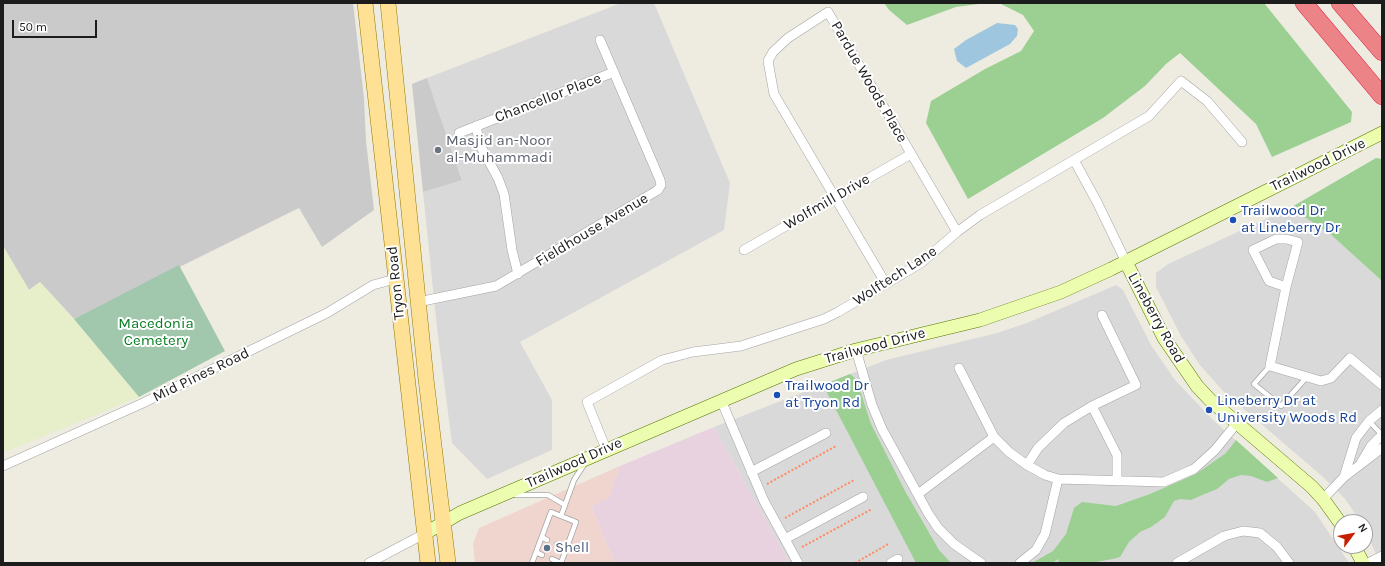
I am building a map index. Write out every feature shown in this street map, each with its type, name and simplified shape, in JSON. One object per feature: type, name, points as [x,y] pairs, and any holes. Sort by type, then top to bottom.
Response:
[{"type":"highway","points":[[1304,3],[1382,96]]},
{"type":"highway","points":[[1342,6],[1382,52]]},
{"type":"main road","name":"Tryon Road","points":[[365,3],[428,563]]},
{"type":"main road","name":"Tryon Road","points":[[388,3],[418,302],[448,563]]},
{"type":"street","name":"Pardue Woods Place","points":[[886,284],[774,94],[768,61],[773,52],[788,38],[828,12],[957,232]]},
{"type":"street","name":"Fieldhouse Avenue","points":[[418,302],[496,286],[658,190],[660,185],[600,40]]},
{"type":"street","name":"Chancellor Place","points":[[460,132],[614,72]]},
{"type":"street","name":"Wolftech Lane","points":[[606,449],[586,402],[662,360],[693,352],[742,346],[824,319],[921,263],[957,232],[980,215],[1149,116],[1181,81],[1207,101],[1242,142]]},
{"type":"street","points":[[476,126],[480,145],[498,178],[504,194],[512,250],[518,274]]},
{"type":"street","name":"Trailwood Drive","points":[[369,563],[460,513],[606,449],[796,369],[856,350],[1010,310],[1061,292],[1126,262],[1382,133]]},
{"type":"street","name":"Wolfmill Drive","points":[[744,250],[910,154]]},
{"type":"street","points":[[1074,160],[1097,202],[1126,262]]},
{"type":"street","points":[[1286,287],[1268,281],[1253,250],[1276,239],[1286,239],[1298,242],[1286,287],[1270,366],[1306,378],[1321,381],[1332,378],[1350,358],[1382,385]]},
{"type":"street","name":"Lineberry Road","points":[[1126,262],[1156,322],[1178,361],[1197,386],[1237,423],[1296,472],[1324,499],[1334,514]]},
{"type":"street","name":"Mid Pines Road","points":[[3,466],[157,396],[327,313],[373,284],[395,279]]},
{"type":"street","points":[[1027,465],[1038,448],[1064,423],[1092,406],[1136,385],[1102,315]]},
{"type":"street","points":[[856,350],[872,405],[882,429],[918,494],[938,528],[954,544],[981,563]]},
{"type":"street","points":[[959,368],[994,437],[1009,452],[1027,465],[1046,475],[1058,479],[1164,482],[1194,469],[1205,460],[1237,423]]},
{"type":"street","points":[[721,400],[764,501],[798,563]]},
{"type":"street","points":[[1092,406],[1117,455],[1117,481]]},
{"type":"street","points":[[1344,477],[1356,438],[1369,421],[1382,410]]},
{"type":"street","points":[[751,472],[826,433]]},
{"type":"street","points":[[1360,464],[1371,446],[1382,435]]},
{"type":"street","points":[[918,494],[994,437]]},
{"type":"street","points":[[1324,499],[1344,477],[1382,448]]},
{"type":"street","points":[[1020,563],[1036,550],[1045,534],[1058,479]]},
{"type":"street","points":[[785,539],[863,496]]},
{"type":"street","points":[[1177,563],[1224,536],[1243,531],[1260,534],[1277,547],[1289,563]]},
{"type":"street","points":[[1358,554],[1363,563]]},
{"type":"street","points":[[1368,563],[1382,556]]},
{"type":"lane","points":[[1270,366],[1254,384],[1281,406],[1306,378]]},
{"type":"lane","points":[[1369,421],[1382,435]]},
{"type":"lane","points":[[561,516],[574,480],[587,458]]},
{"type":"lane","points":[[501,495],[548,495],[565,505]]},
{"type":"lane","points":[[532,563],[551,512],[576,522],[560,563],[552,559]]},
{"type":"lane","points":[[542,537],[547,540]]},
{"type":"lane","points":[[557,544],[566,548]]},
{"type":"lane","points":[[536,552],[542,555]]},
{"type":"path","points":[[766,484],[836,446]]},
{"type":"path","points":[[785,518],[854,480]]},
{"type":"path","points":[[802,547],[872,509]]},
{"type":"path","points":[[855,563],[888,544]]},
{"type":"shaded area","points":[[3,3],[353,3],[364,98],[366,141],[374,210],[322,247],[299,208],[74,319],[40,282],[29,290],[3,246]]},
{"type":"shaded area","points":[[621,3],[654,3],[730,183],[724,230],[520,342],[552,400],[552,450],[487,479],[452,443],[437,328],[423,192],[462,179],[427,78]]},
{"type":"shaded area","points":[[427,78],[462,180],[423,192],[412,84]]},
{"type":"shaded area","points":[[1290,208],[1328,232],[1382,281],[1382,563],[1380,563],[1373,548],[1373,514],[1355,514],[1345,499],[1323,477],[1224,392],[1199,364],[1181,336],[1156,287],[1156,273],[1168,264]]},
{"type":"shaded area","points":[[1116,285],[1123,290],[1151,345],[1175,380],[1212,419],[1315,512],[1333,539],[1333,554],[1343,554],[1349,563],[782,563],[788,560],[714,427],[886,360],[997,333],[1027,323]]},
{"type":"shaded area","points":[[714,427],[788,560],[782,563],[615,563],[591,506],[609,498],[620,466]]},
{"type":"shaded area","points":[[620,466],[609,498],[591,506],[615,563],[475,563],[473,544],[479,528]]},
{"type":"green space","points":[[884,3],[986,3],[956,7],[907,25],[889,10]]},
{"type":"green space","points":[[999,3],[1264,3],[1352,112],[1351,122],[1272,157],[1256,124],[1180,53],[1166,64],[1145,86],[1103,118],[968,199],[926,123],[931,101],[985,69],[1021,51],[1034,31],[1023,15]]},
{"type":"green space","points":[[1376,158],[1382,159],[1382,281],[1328,232],[1290,208]]},
{"type":"green space","points":[[3,246],[29,290],[40,282],[74,319],[139,397],[3,453]]},
{"type":"green space","name":"Macedonia Cemetery","points":[[179,265],[225,351],[139,397],[74,319]]},
{"type":"green space","points":[[850,374],[854,377],[858,384],[871,424],[905,491],[939,550],[951,563],[916,563],[823,385]]},
{"type":"green space","points":[[1236,440],[1278,478],[1267,482],[1251,476],[1241,475],[1229,479],[1217,489],[1191,500],[1180,499],[1174,501],[1165,517],[1151,527],[1140,532],[1129,542],[1120,557],[1090,563],[1058,563],[1059,559],[1052,563],[1032,563],[1053,551],[1066,534],[1074,508],[1082,502],[1116,506],[1150,494],[1196,474],[1226,453]]},
{"type":"water","points":[[997,23],[1015,25],[1018,29],[1017,36],[1010,44],[966,68],[957,61],[954,49],[966,40]]},
{"type":"place","name":"Masjid an-Noor al-Muhammadi","points":[[438,150]]},
{"type":"place","name":"Trailwood Dr at Lineberry Dr","points":[[1233,220]]},
{"type":"place","name":"Trailwood Dr at Tryon Rd","points":[[777,395]]},
{"type":"place","name":"Lineberry Dr at University Woods Rd","points":[[1209,410]]},
{"type":"place","name":"Shell","points":[[547,548]]}]
